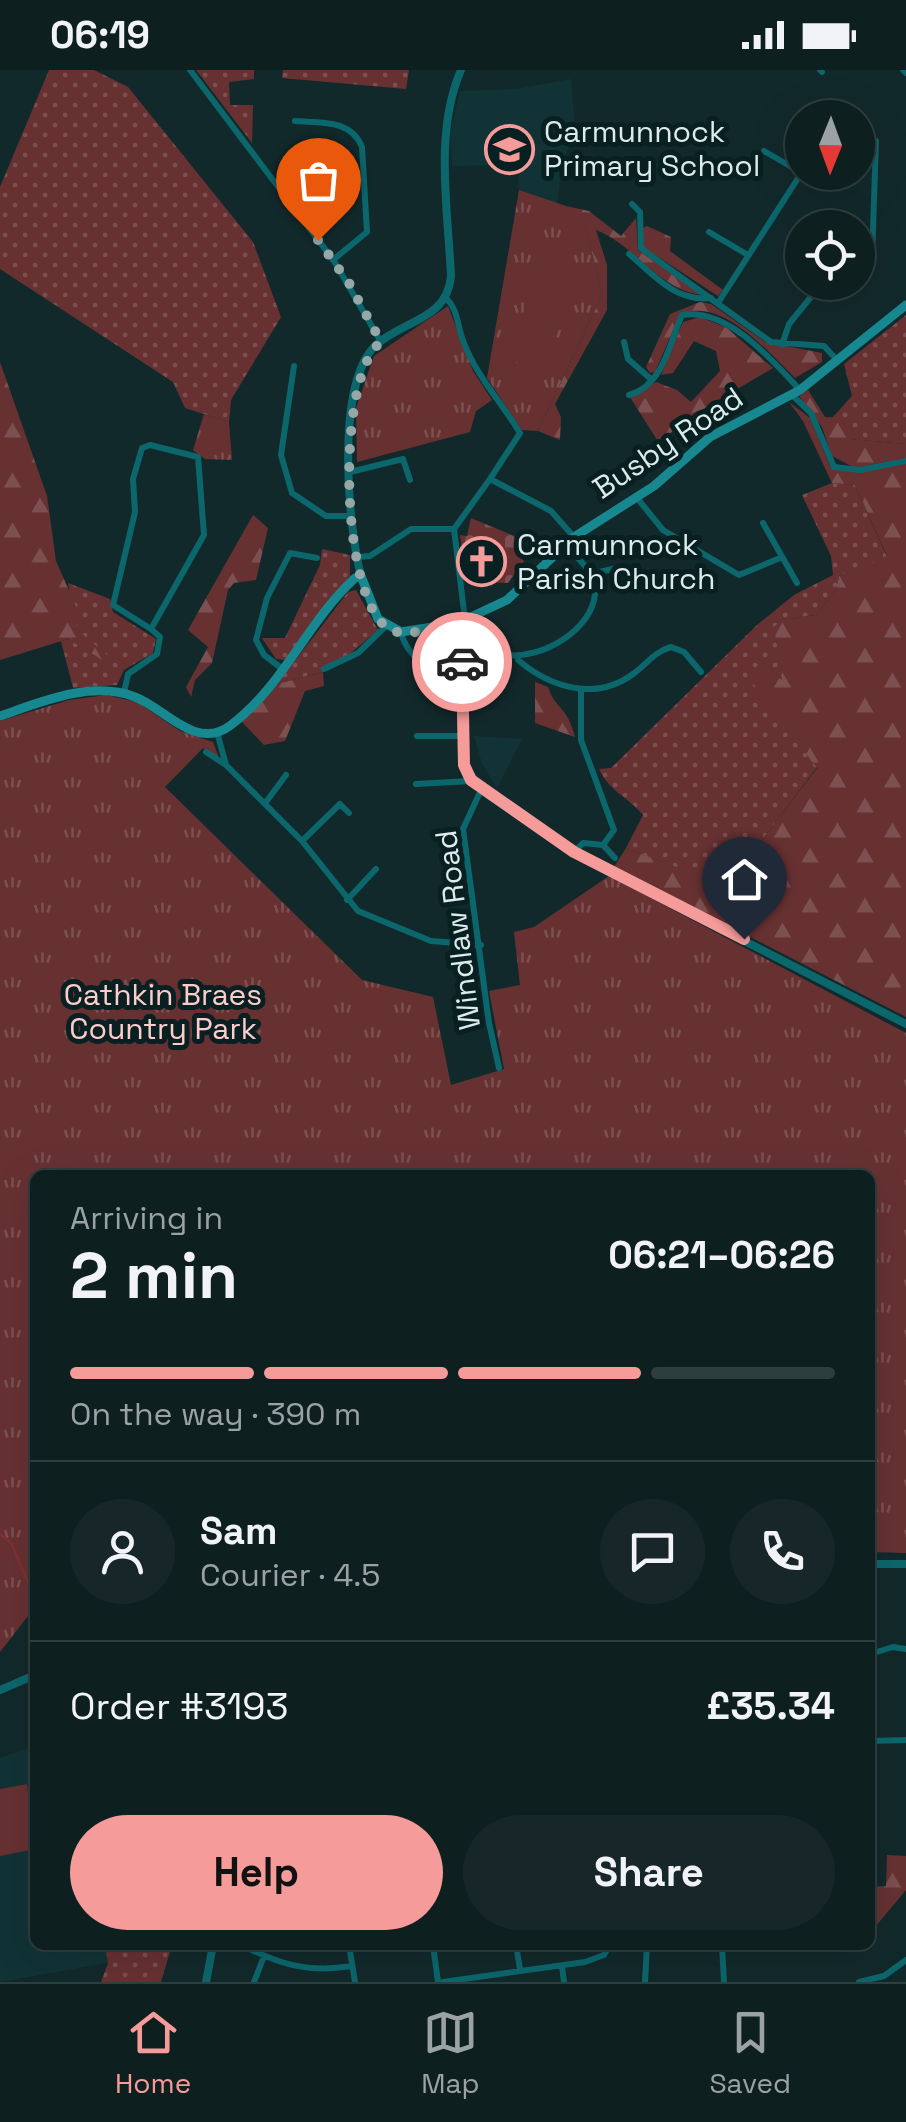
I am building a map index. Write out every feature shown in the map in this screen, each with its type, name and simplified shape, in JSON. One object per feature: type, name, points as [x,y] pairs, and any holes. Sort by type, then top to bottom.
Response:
[{"type":"main road","name":"Busby Road","points":[[401,632],[461,621],[507,600],[570,541],[637,498],[710,437],[796,392],[906,306]]},
{"type":"main road","points":[[0,716],[72,694],[124,693],[184,728],[217,732],[238,720],[284,670],[350,583],[361,576],[372,608],[386,626],[401,632]]},
{"type":"street","points":[[190,70],[333,260],[381,342]]},
{"type":"street","points":[[361,576],[350,472],[354,393],[369,354],[381,342],[427,316],[446,298],[451,276],[446,139],[453,89],[461,70]]},
{"type":"street","points":[[295,121],[343,125],[358,136],[362,147],[367,232],[333,260]]},
{"type":"street","points":[[875,152],[876,141]]},
{"type":"street","points":[[764,151],[785,163]]},
{"type":"street","points":[[714,301],[791,190]]},
{"type":"street","points":[[632,204],[640,212],[641,248],[782,345],[824,346],[837,360]]},
{"type":"street","points":[[709,232],[748,256]]},
{"type":"street","points":[[628,254],[667,288],[686,297],[714,301]]},
{"type":"street","points":[[446,298],[454,306],[464,343],[485,384],[520,433],[454,528],[462,636],[464,765],[471,780],[574,852],[906,1024]]},
{"type":"street","points":[[782,345],[785,330],[809,300]]},
{"type":"street","points":[[629,394],[642,391],[652,380],[682,315],[697,313],[724,323],[796,392],[811,412],[834,467],[860,470],[906,461]]},
{"type":"street","points":[[624,342],[628,359],[652,380]]},
{"type":"street","points":[[294,366],[281,454],[292,493],[326,516],[354,516]]},
{"type":"street","points":[[124,693],[128,674],[157,654],[160,642],[151,628],[113,605],[136,505],[133,480],[142,448],[150,445],[198,457],[206,526],[151,628]]},
{"type":"street","points":[[350,472],[402,459],[410,480]]},
{"type":"street","points":[[462,636],[508,655],[559,641],[578,628],[594,602],[590,574],[551,511],[490,479]]},
{"type":"street","points":[[637,498],[663,530],[739,575],[780,558]]},
{"type":"street","points":[[763,524],[797,583]]},
{"type":"street","points":[[358,558],[370,556],[411,529],[454,528]]},
{"type":"street","points":[[284,670],[264,654],[256,631],[290,553],[317,558]]},
{"type":"street","points":[[590,574],[622,567]]},
{"type":"street","points":[[324,669],[358,653],[386,626]]},
{"type":"street","points":[[401,632],[407,649],[418,660],[462,680]]},
{"type":"street","points":[[518,660],[554,684],[581,689],[620,683],[670,646],[684,652],[700,667]]},
{"type":"street","points":[[581,689],[581,740],[613,822],[612,836],[603,845]]},
{"type":"street","points":[[217,732],[226,765]]},
{"type":"street","points":[[417,736],[463,736]]},
{"type":"street","points":[[206,752],[266,802],[302,841],[346,900],[370,920],[415,936],[458,945],[480,944]]},
{"type":"street","points":[[266,802],[286,775]]},
{"type":"street","points":[[416,784],[471,780]]},
{"type":"street","name":"Windlaw Road","points":[[481,790],[463,829],[489,1024],[500,1068]]},
{"type":"street","points":[[302,841],[340,804],[349,813]]},
{"type":"street","points":[[574,852],[583,843],[603,845],[615,858]]},
{"type":"street","points":[[346,900],[376,868]]},
{"type":"street","points":[[875,1564],[906,1564]]},
{"type":"street","points":[[875,1653],[906,1650]]},
{"type":"street","points":[[0,1690],[30,1677]]},
{"type":"street","points":[[875,1741],[906,1740]]},
{"type":"street","points":[[206,1982],[212,1950]]},
{"type":"street","points":[[252,1950],[292,1968],[324,1970],[352,1966]]},
{"type":"street","points":[[350,1950],[355,1982]]},
{"type":"street","points":[[434,1950],[440,1982],[562,1966],[600,1958],[606,1950]]},
{"type":"street","points":[[517,1950],[520,1970]]},
{"type":"street","points":[[645,1982],[647,1950]]},
{"type":"street","points":[[722,1950],[724,1982]]},
{"type":"street","points":[[254,1982],[264,1956]]},
{"type":"street","points":[[860,1982],[884,1976],[906,1960]]},
{"type":"street","points":[[562,1966],[564,1982]]},
{"type":"shaded area","name":"Carmunnock Primary School","points":[[571,79],[575,129],[562,166],[557,203],[519,190],[518,165],[452,166],[450,133],[460,91],[516,89]]},
{"type":"shaded area","points":[[474,736],[522,739],[497,788],[482,764]]},
{"type":"shaded area","points":[[30,1747],[30,1950],[106,1950],[108,1963],[0,1982],[0,1758]]},
{"type":"green space","points":[[49,70],[94,70],[128,87],[253,242],[281,317],[231,400],[229,422],[185,408],[173,382],[0,269],[0,187]]},
{"type":"green space","points":[[196,70],[254,70],[254,79],[229,82],[230,105],[253,105],[252,143]]},
{"type":"green space","points":[[283,70],[409,70],[406,89],[282,78]]},
{"type":"green space","points":[[519,190],[566,206],[584,219],[602,295],[538,431],[522,430],[487,378]]},
{"type":"green space","points":[[566,206],[589,211],[621,236],[636,218],[638,250],[701,295],[659,276],[596,230],[607,265],[607,310],[555,404],[561,417],[560,440],[538,431],[602,295],[584,220]]},
{"type":"green space","points":[[647,226],[671,237],[670,251],[723,290],[718,296],[643,247],[643,228]]},
{"type":"green space","points":[[536,259],[570,267],[546,369],[512,361]]},
{"type":"green space","points":[[700,302],[711,304],[765,342],[822,353],[822,362],[795,378],[743,330],[712,313],[696,311],[680,314],[655,372],[650,373],[646,367],[670,314]]},
{"type":"green space","points":[[448,306],[473,371],[492,400],[476,411],[470,432],[357,462],[356,408],[374,356]]},
{"type":"green space","points":[[906,315],[906,444],[850,439],[832,418],[852,396],[844,364]]},
{"type":"green space","points":[[700,317],[727,328],[773,368],[688,418],[659,443],[630,397],[656,382],[677,390],[691,402],[720,371],[716,351],[694,341],[673,373],[661,375],[683,322]]},
{"type":"green space","points":[[0,362],[47,496],[56,561],[79,613],[76,629],[112,659],[109,664],[68,639],[0,660]]},
{"type":"green space","points":[[808,390],[825,417],[842,418],[850,439],[906,444],[906,458],[855,468],[832,456],[822,427],[799,396]]},
{"type":"green space","points":[[789,402],[810,418],[830,466],[836,470],[906,463],[906,1017],[614,867],[626,848],[727,886],[817,768],[748,677],[758,665],[782,680],[774,627],[781,620],[816,615],[836,590],[839,576],[887,556],[855,485],[832,483],[803,421]]},
{"type":"green space","points":[[204,414],[229,422],[232,460],[205,459],[193,450]]},
{"type":"green space","points":[[832,483],[855,485],[887,557],[839,576],[836,590],[816,615],[781,620],[817,767],[727,887],[626,848],[643,815],[608,783],[599,769],[611,768],[757,625],[794,595],[833,575],[831,556],[802,495]]},
{"type":"green space","points":[[253,515],[268,528],[256,580],[234,583],[228,590],[212,663],[195,680],[191,697],[186,687],[208,647],[188,630]]},
{"type":"green space","points":[[471,518],[519,538],[517,555],[524,561],[508,583],[466,582],[460,535],[467,536]]},
{"type":"green space","points":[[322,549],[350,555],[350,576],[287,660],[276,659],[262,638],[285,638],[320,565]]},
{"type":"green space","points":[[68,583],[110,599],[113,612],[156,639],[153,653],[124,670],[117,685],[73,688],[61,641],[69,639],[108,663],[76,629]]},
{"type":"green space","points":[[356,590],[378,630],[345,658],[322,668],[323,672],[277,684],[348,592]]},
{"type":"green space","points":[[323,672],[324,686],[305,691],[285,741],[264,745],[242,722],[277,684]]},
{"type":"green space","points":[[535,682],[548,687],[575,737],[535,723]]},
{"type":"green space","name":"Cathkin Braes Country Park","points":[[106,695],[137,702],[180,731],[213,742],[219,758],[203,748],[165,787],[362,980],[433,997],[451,1085],[504,1069],[489,991],[520,985],[514,932],[534,927],[609,876],[906,1033],[906,1553],[875,1552],[875,1170],[30,1170],[30,1613],[0,1652],[0,721],[69,700]]},
{"type":"green space","points":[[27,1784],[30,1850],[0,1856],[0,1789]]},
{"type":"green space","points":[[887,1855],[906,1856],[906,1890],[875,1927],[875,1887],[886,1886]]},
{"type":"green space","points":[[106,1950],[171,1950],[161,1982],[101,1982],[108,1963]]},
{"type":"waterway","points":[[0,1534],[11,1543],[30,1586]]},
{"type":"way so far","points":[[318,240],[349,283],[381,342],[369,354],[354,393],[350,418],[358,564],[372,608],[386,626],[401,632],[458,623],[462,662]]},
{"type":"place","name":"Carmunnock Primary School","points":[[509,149]]},
{"type":"place","name":"Carmunnock Parish Church","points":[[482,562]]},
{"type":"route","points":[[462,662],[464,765],[471,780],[496,802],[574,852],[744,939]]}]
